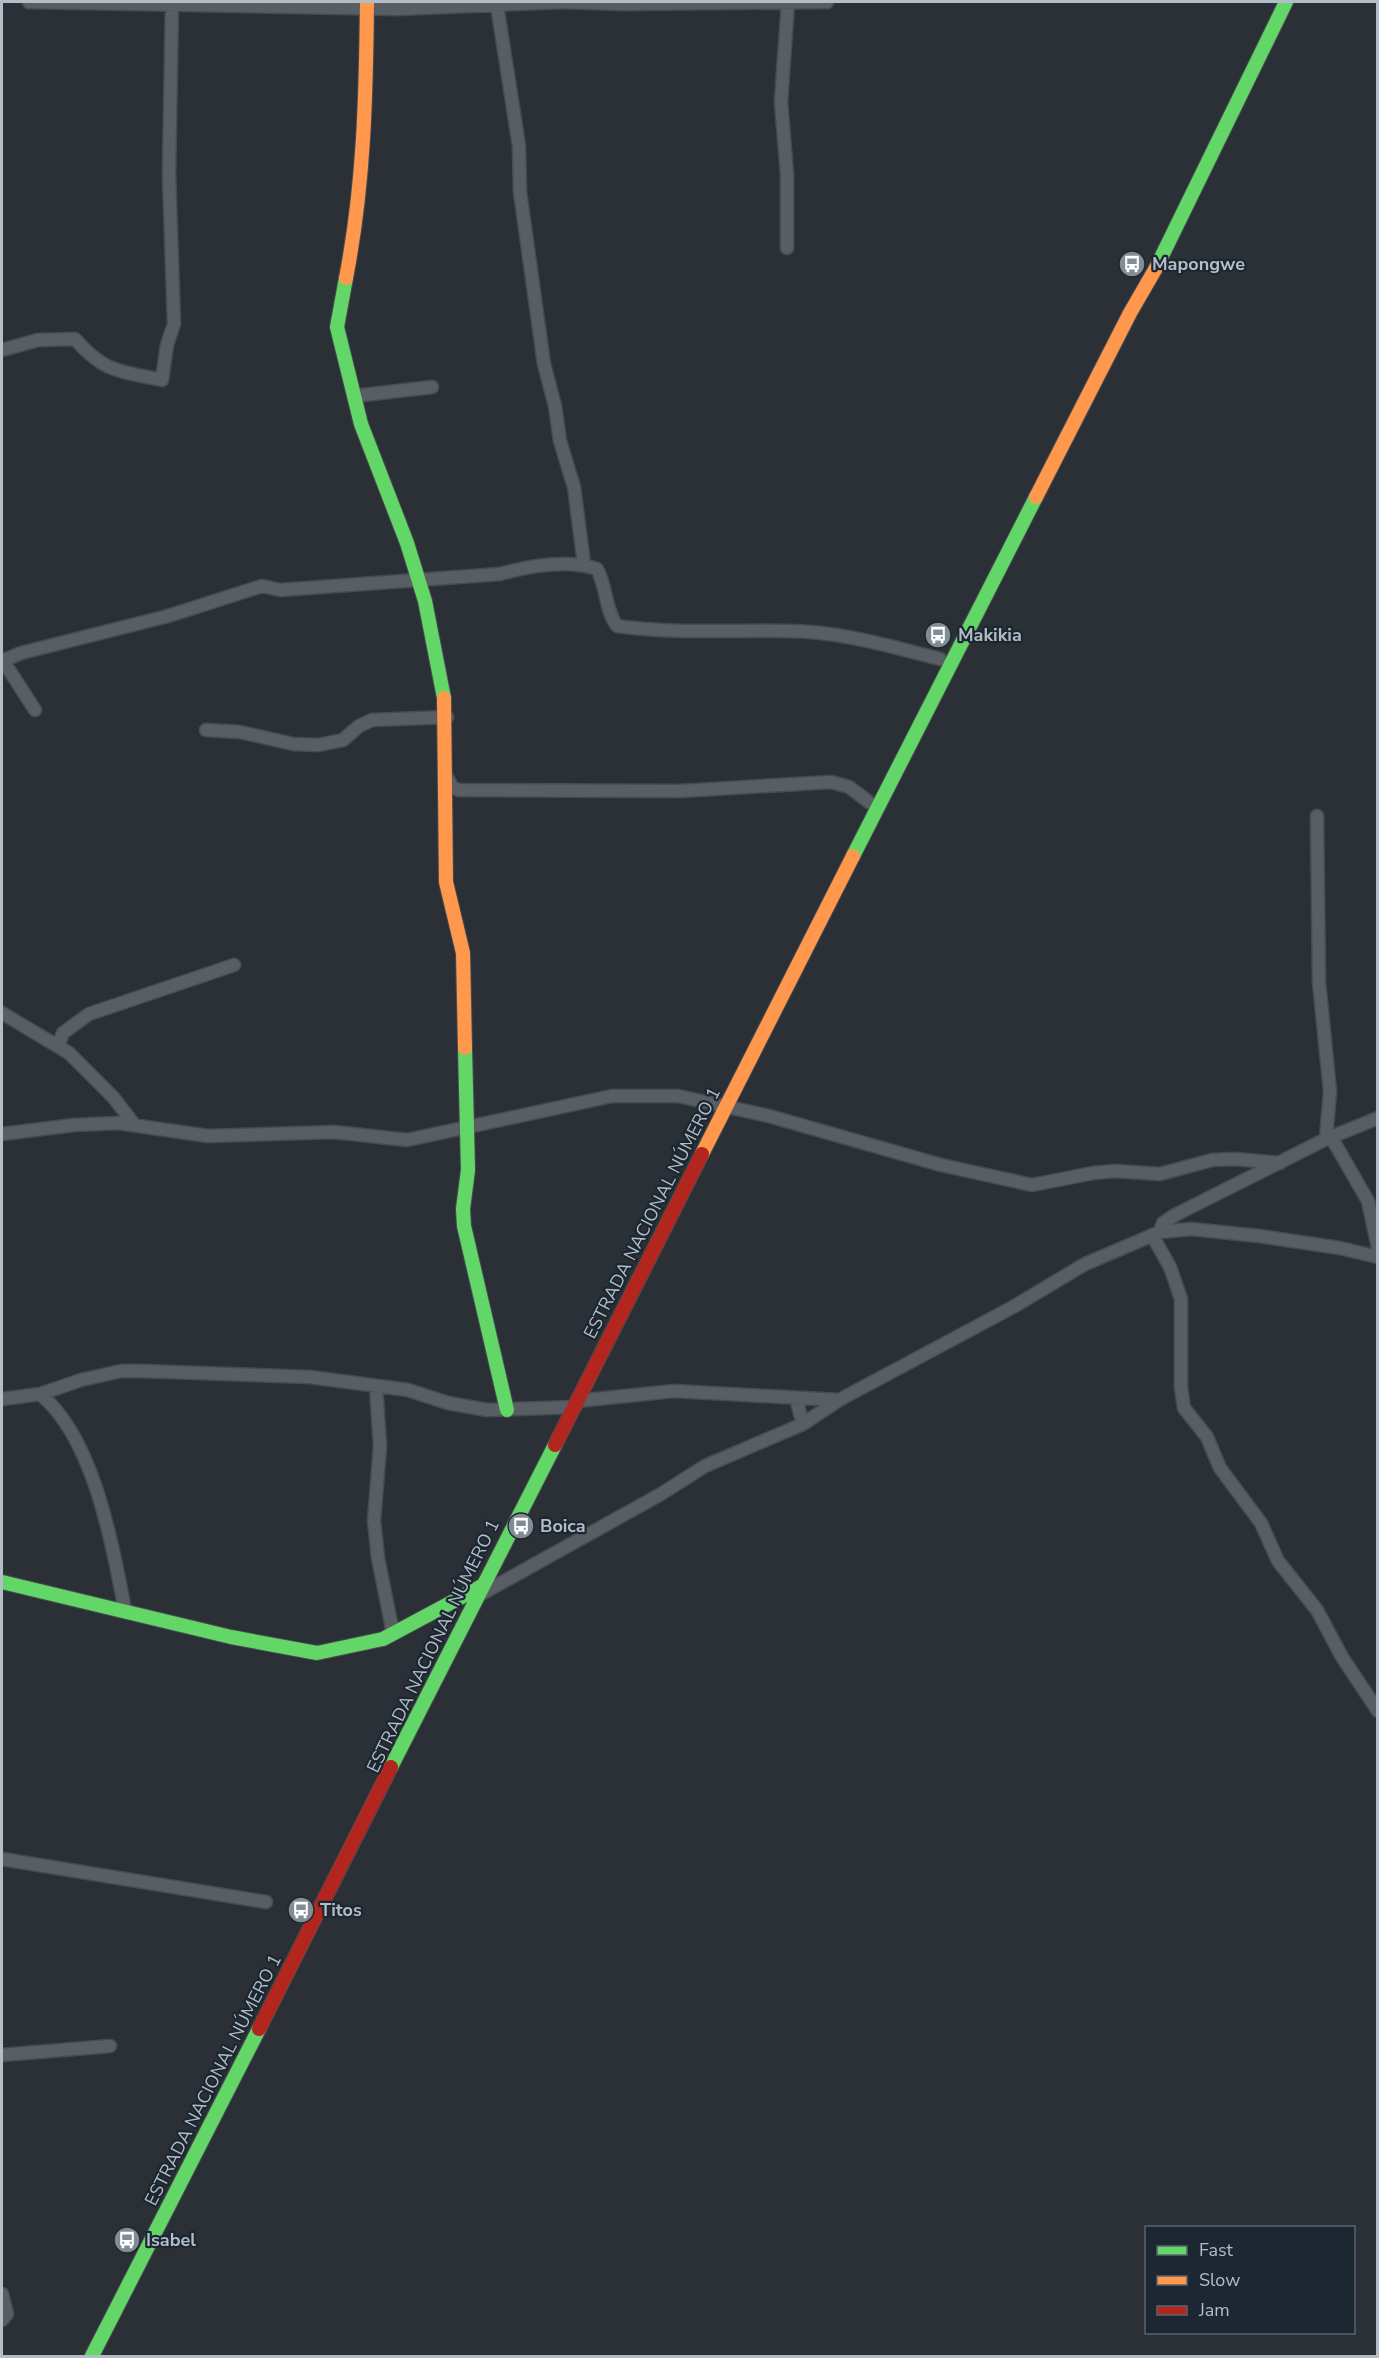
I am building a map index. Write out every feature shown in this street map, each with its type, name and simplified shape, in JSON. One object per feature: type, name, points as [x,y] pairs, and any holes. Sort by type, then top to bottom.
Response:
[{"type":"main road","name":"ESTRADA NACIONAL NÚMERO 1","points":[[92,2356],[408,1738],[479,1591],[727,1106],[803,951],[1125,323],[1155,271],[1286,2]]},
{"type":"main road","points":[[367,5],[365,143],[354,239],[337,327],[361,424],[425,600],[447,717],[446,882],[463,953],[468,1170],[463,1209],[464,1226],[507,1410]]},
{"type":"main road","points":[[2,1582],[231,1637],[301,1651],[333,1650],[371,1642],[479,1591]]},
{"type":"street","points":[[29,2],[367,5],[827,2]]},
{"type":"street","points":[[787,248],[787,174],[781,102],[788,2]]},
{"type":"street","points":[[2,350],[38,340],[75,339],[92,358],[110,370],[162,380],[167,345],[174,324],[169,174],[172,4]]},
{"type":"street","points":[[489,4],[519,146],[520,192],[544,364],[555,406],[560,441],[574,487],[584,564]]},
{"type":"street","points":[[354,396],[432,387]]},
{"type":"street","points":[[35,710],[2,660],[21,653],[168,616],[262,586],[280,590],[419,580],[500,574],[526,567],[584,564],[597,569],[604,582],[610,617],[616,626],[686,633],[788,631],[847,635],[940,659]]},
{"type":"street","points":[[206,730],[240,732],[293,744],[318,746],[343,740],[359,726],[372,720],[447,717]]},
{"type":"street","points":[[446,774],[452,787],[459,790],[512,792],[680,790],[831,782],[849,787],[869,802]]},
{"type":"street","points":[[1317,816],[1319,982],[1330,1091],[1328,1138],[1368,1201],[1377,1248]]},
{"type":"street","points":[[58,1046],[63,1033],[89,1014],[234,965]]},
{"type":"street","points":[[2,1013],[69,1053],[112,1097],[134,1124]]},
{"type":"street","points":[[2,1134],[74,1125],[134,1124],[167,1132],[208,1136],[334,1132],[407,1140],[612,1096],[678,1096],[727,1106],[941,1166],[1032,1185],[1115,1171],[1160,1174],[1212,1160],[1234,1158],[1280,1163]]},
{"type":"street","points":[[1156,1234],[1163,1223],[1175,1215],[1328,1138],[1377,1118]]},
{"type":"street","points":[[479,1591],[661,1494],[705,1466],[803,1424],[839,1400],[1013,1307],[1085,1264],[1156,1234],[1191,1229],[1259,1236],[1340,1248],[1377,1257]]},
{"type":"street","points":[[1156,1234],[1181,1299],[1181,1388],[1184,1408],[1206,1437],[1220,1468],[1261,1522],[1278,1561],[1321,1616],[1342,1657],[1377,1711]]},
{"type":"street","points":[[2,1399],[40,1394],[81,1380],[121,1371],[310,1377],[408,1390],[472,1409],[507,1410],[576,1404],[674,1391],[839,1400]]},
{"type":"street","points":[[376,1387],[380,1446],[374,1521],[378,1558],[393,1633]]},
{"type":"street","points":[[40,1394],[64,1418],[82,1454],[106,1524],[125,1610]]},
{"type":"street","points":[[796,1399],[803,1424]]},
{"type":"street","points":[[2,1859],[266,1902]]},
{"type":"street","points":[[2,2055],[110,2046]]},
{"type":"street","points":[[2,2294],[7,2314],[2,2320]]},
{"type":"traffic: fast","points":[[1156,268],[1286,2]]},
{"type":"traffic: fast","points":[[346,278],[337,327],[361,424],[407,543],[425,601],[444,698]]},
{"type":"traffic: fast","points":[[853,856],[1036,497]]},
{"type":"traffic: fast","points":[[465,1048],[468,1170],[463,1209],[464,1226],[507,1410]]},
{"type":"traffic: fast","points":[[391,1767],[555,1445]]},
{"type":"traffic: fast","points":[[2,1582],[231,1637],[317,1653],[383,1639],[482,1586]]},
{"type":"traffic: fast","points":[[92,2356],[259,2029]]},
{"type":"traffic: slow","points":[[346,278],[360,175],[365,107],[367,2]]},
{"type":"traffic: slow","points":[[1036,497],[1130,313],[1156,268]]},
{"type":"traffic: slow","points":[[444,698],[446,882],[463,953],[465,1048]]},
{"type":"traffic: slow","points":[[702,1154],[853,856]]},
{"type":"traffic: jam","points":[[555,1445],[702,1154]]},
{"type":"traffic: jam","points":[[259,2029],[391,1767]]},
{"type":"place","name":"Mapongwe","points":[[1132,264]]},
{"type":"place","name":"Makikia","points":[[938,635]]},
{"type":"place","name":"Boica","points":[[521,1526]]},
{"type":"place","name":"Titos","points":[[301,1910]]},
{"type":"place","name":"Isabel","points":[[127,2240]]}]
